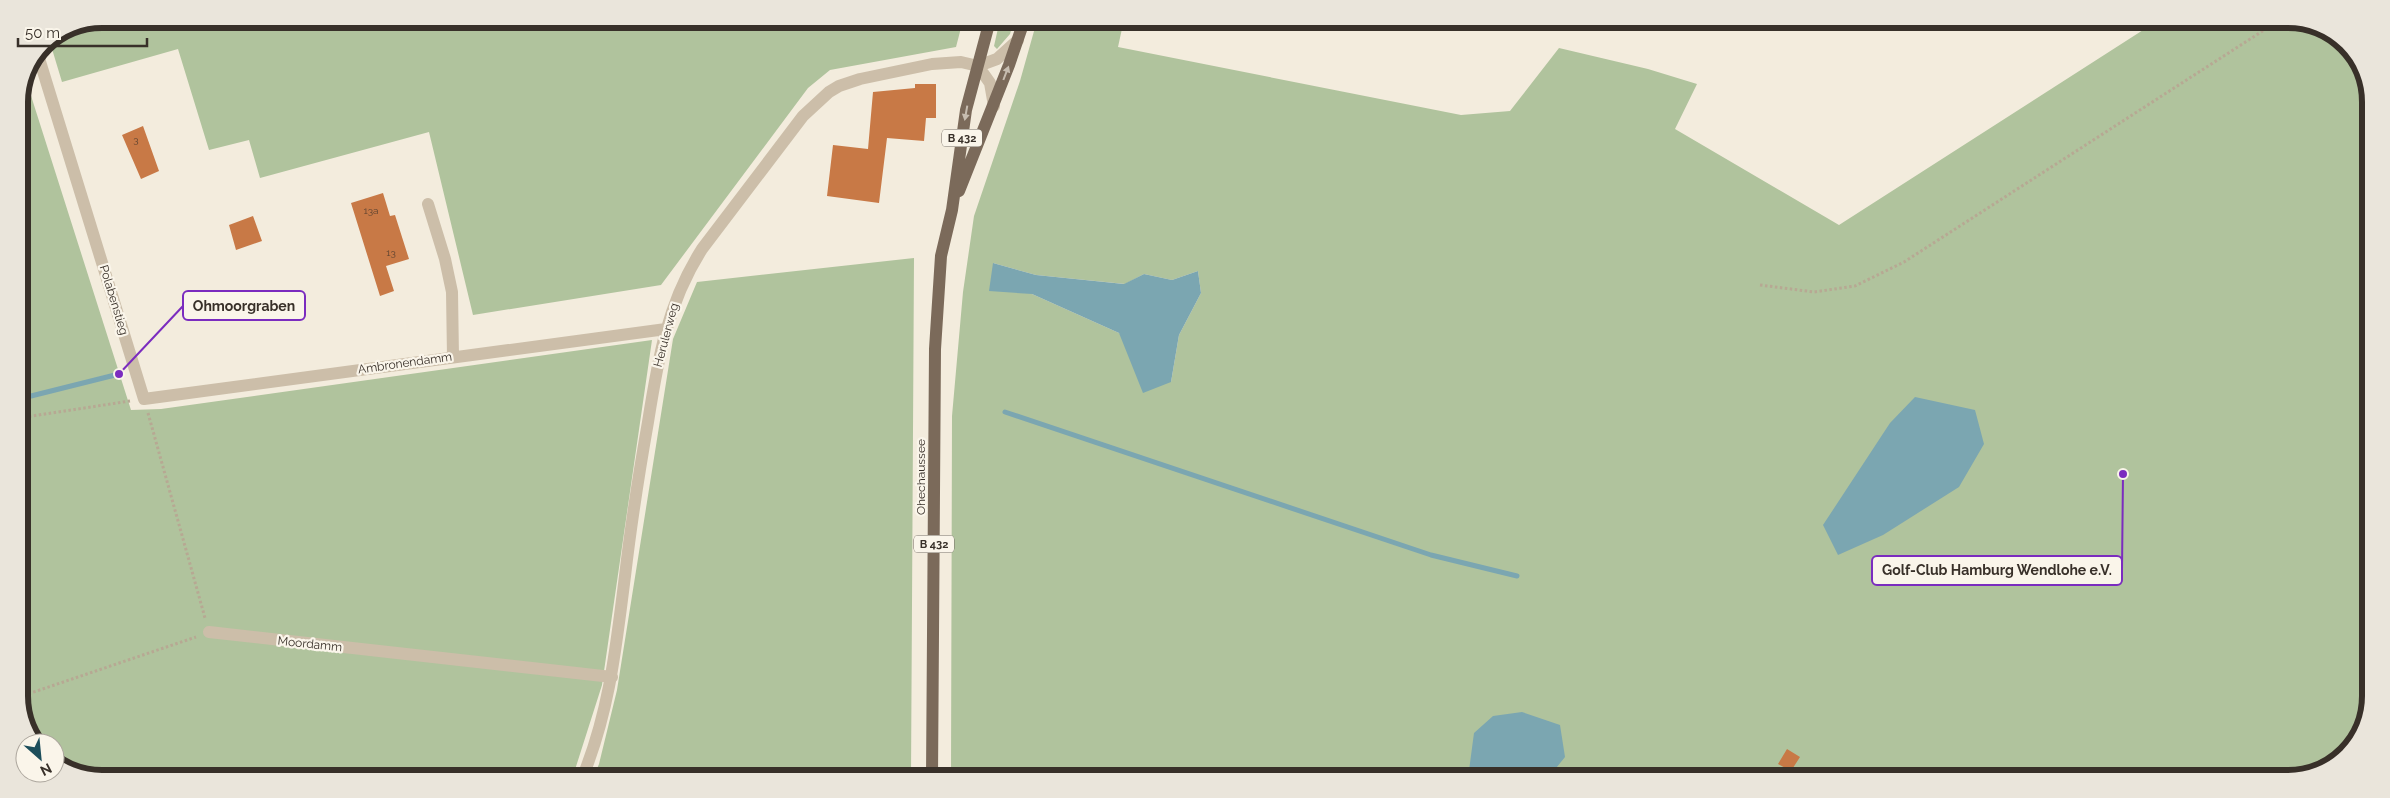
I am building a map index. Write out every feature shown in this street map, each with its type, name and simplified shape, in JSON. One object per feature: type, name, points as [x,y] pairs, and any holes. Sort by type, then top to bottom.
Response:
[{"type":"main road","name":"B 432","points":[[952,210],[966,110],[988,28]]},
{"type":"main road","name":"B 432","points":[[952,210],[994,106],[1022,28]]},
{"type":"main road","name":"Ohechaussee","points":[[932,771],[936,312],[941,256],[952,210]]},
{"type":"street","points":[[994,106],[990,83],[978,66],[996,58],[1018,40]]},
{"type":"street","name":"Polabenstieg","points":[[40,61],[144,399]]},
{"type":"street","name":"Herulerweg","points":[[585,771],[597,742],[612,677],[633,512],[660,351],[678,295],[702,249],[803,116],[818,101],[839,86],[860,79],[945,62],[961,62],[978,66]]},
{"type":"street","points":[[428,204],[445,259],[452,292],[453,357]]},
{"type":"street","name":"Ambronendamm","points":[[144,399],[666,329]]},
{"type":"street","name":"Moordamm","points":[[209,632],[612,677]]},
{"type":"path","points":[[1760,285],[1814,292],[1855,286],[1904,262],[2267,28]]},
{"type":"path","points":[[28,417],[144,399],[209,632],[28,694]]},
{"type":"green space","points":[[102,28],[961,28],[956,47],[830,70],[808,88],[661,285],[473,315],[429,132],[260,178],[249,140],[209,150],[178,49],[62,82],[51,47],[73,33],[87,29]]},
{"type":"green space","points":[[998,28],[1012,28],[1010,34],[997,49],[994,46]]},
{"type":"green space","points":[[1035,28],[1122,28],[1118,47],[1461,115],[1510,111],[1559,48],[1648,69],[1697,84],[1675,129],[1839,225],[2146,28],[2298,28],[2321,35],[2337,46],[2353,65],[2359,78],[2362,97],[2362,706],[2359,720],[2353,733],[2337,752],[2312,767],[2288,771],[951,771],[952,416],[963,292],[974,216],[1020,81]],"holes":[[[993,263],[1036,275],[1125,284],[1144,274],[1172,280],[1198,271],[1201,293],[1179,335],[1171,382],[1119,333],[1032,294]]]},
{"type":"green space","points":[[29,89],[131,410],[161,409],[652,340],[602,685],[575,771],[102,771],[78,767],[65,760],[65,733],[37,733],[31,720],[28,701]]},
{"type":"green space","points":[[914,258],[911,771],[596,771],[617,690],[673,339],[697,282]]},
{"type":"water","points":[[993,263],[1036,275],[1124,284],[1144,274],[1172,280],[1198,271],[1201,293],[1179,335],[1171,382],[1143,393],[1119,333],[1032,294],[989,291]]},
{"type":"water","points":[[1915,397],[1975,410],[1984,444],[1959,487],[1883,535],[1838,555],[1823,525],[1890,423]]},
{"type":"water","points":[[1522,712],[1560,725],[1565,757],[1554,771],[1469,771],[1474,733],[1493,716]]},
{"type":"building","points":[[915,84],[936,84],[936,118],[926,118],[924,141],[887,138],[879,203],[827,196],[833,145],[868,149],[873,92],[915,88]]},
{"type":"building","points":[[143,126],[159,171],[141,179],[122,135]]},
{"type":"building","points":[[383,193],[390,216],[395,215],[409,259],[386,266],[394,291],[380,296],[351,203]]},
{"type":"building","points":[[253,216],[262,241],[236,250],[229,225]]},
{"type":"building","points":[[1787,749],[1800,757],[1791,771],[1778,764]]},
{"type":"waterway","points":[[28,397],[119,374]]},
{"type":"waterway","points":[[1005,412],[1431,555],[1517,576]]},
{"type":"place","name":"Ohmoorgraben","points":[[119,374]]},
{"type":"place","name":"Golf-Club Hamburg Wendlohe e.V.","points":[[2123,474]]}]
